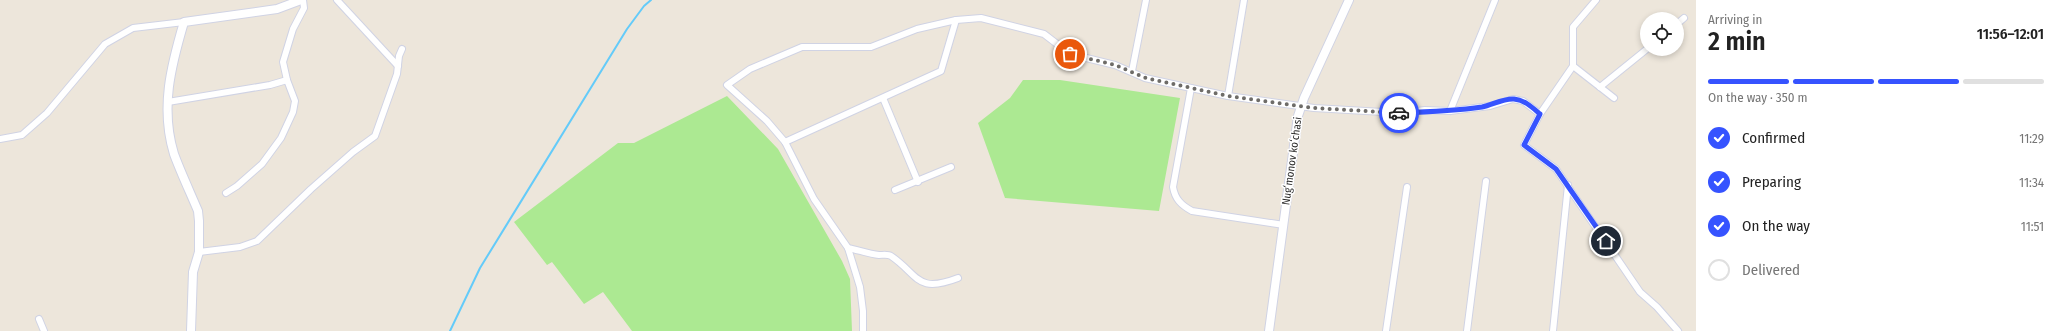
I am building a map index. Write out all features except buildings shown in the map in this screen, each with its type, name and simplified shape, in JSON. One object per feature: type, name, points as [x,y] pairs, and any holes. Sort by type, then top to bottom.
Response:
[{"type":"street","points":[[0,139],[22,135],[48,113],[105,44],[132,28],[277,9],[302,0],[304,8],[293,29],[283,62],[295,101],[293,112],[281,138],[262,164],[226,194]]},
{"type":"street","points":[[337,0],[398,66]]},
{"type":"street","points":[[1132,71],[1146,0]]},
{"type":"street","points":[[1228,96],[1244,0]]},
{"type":"street","name":"Nugʻmonov koʻchasi","points":[[1269,331],[1296,125],[1301,106],[1349,0]]},
{"type":"street","points":[[1450,111],[1495,0]]},
{"type":"street","points":[[1596,0],[1573,27],[1573,66],[1540,114],[1524,145],[1556,169],[1640,292],[1657,307],[1678,331]]},
{"type":"street","points":[[863,331],[863,311],[860,287],[848,248],[814,199],[785,142],[767,121],[726,85],[750,69],[802,47],[872,47],[917,29],[956,20],[977,18],[990,19],[1044,34],[1070,54],[1115,65],[1146,78],[1228,96],[1301,106],[1400,113],[1425,110],[1450,111],[1490,106],[1513,99],[1524,101],[1540,114]]},
{"type":"street","points":[[785,142],[941,71],[956,20]]},
{"type":"street","points":[[184,22],[171,65],[168,102],[170,133],[174,154],[199,216],[199,252],[193,272],[191,331]]},
{"type":"street","points":[[199,252],[233,248],[257,241],[317,184],[353,152],[375,136],[397,74],[399,56],[402,49]]},
{"type":"street","points":[[1600,87],[1640,55]]},
{"type":"street","points":[[1573,66],[1614,98]]},
{"type":"street","points":[[168,102],[270,85],[288,80]]},
{"type":"street","points":[[1191,88],[1173,187],[1178,200],[1184,207],[1192,211],[1284,225]]},
{"type":"street","points":[[883,98],[918,182]]},
{"type":"street","points":[[895,190],[918,182],[951,167]]},
{"type":"street","points":[[1467,331],[1486,181]]},
{"type":"street","points":[[1553,331],[1568,185]]},
{"type":"street","points":[[1386,331],[1407,187]]},
{"type":"street","points":[[848,248],[875,254],[889,255],[916,280],[926,283],[936,284],[958,278]]},
{"type":"street","points":[[39,319],[44,331]]},
{"type":"green space","points":[[1023,80],[1060,80],[1180,98],[1159,211],[1005,198],[978,123],[1010,98]]},
{"type":"green space","points":[[727,96],[778,149],[842,261],[850,279],[852,331],[632,331],[603,292],[584,304],[552,262],[547,265],[514,222],[618,143],[634,143]]},
{"type":"waterway","points":[[450,331],[480,268],[627,29],[644,6],[651,0]]},
{"type":"way so far","points":[[1070,54],[1115,65],[1146,78],[1228,96],[1314,108],[1399,113]]},
{"type":"route","points":[[1399,113],[1425,110],[1450,111],[1490,106],[1513,99],[1524,101],[1540,114],[1524,145],[1556,169],[1606,241]]}]
